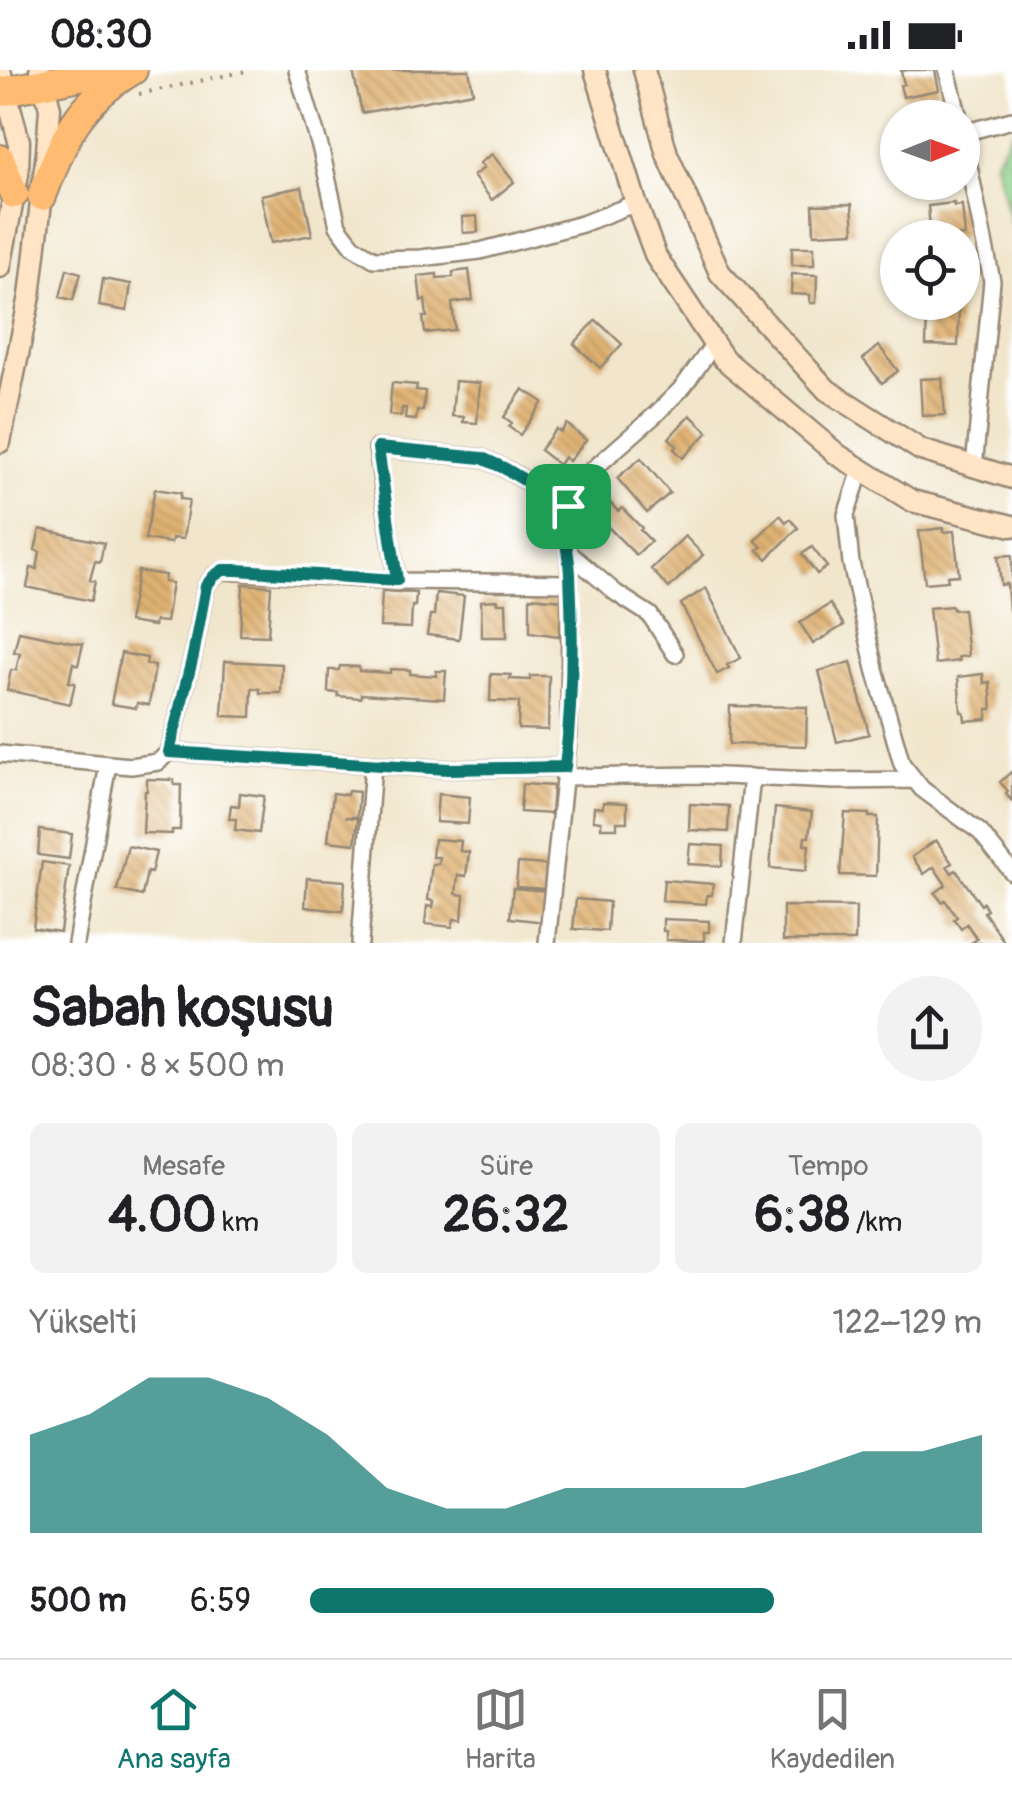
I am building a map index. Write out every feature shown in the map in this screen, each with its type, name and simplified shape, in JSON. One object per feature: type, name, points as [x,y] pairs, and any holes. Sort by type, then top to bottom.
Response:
[{"type":"highway","points":[[2,84],[110,70]]},
{"type":"highway","points":[[0,159],[28,195],[86,107],[111,83],[131,83]]},
{"type":"main road","points":[[595,70],[656,258],[724,358],[838,455],[912,501],[1012,526]]},
{"type":"main road","points":[[644,70],[667,154],[720,272],[827,390],[921,450],[1012,478]]},
{"type":"main road","points":[[0,268],[28,195],[50,108],[41,76]]},
{"type":"main road","points":[[0,442],[30,296],[28,195],[19,141],[2,84]]},
{"type":"street","points":[[297,70],[338,226],[354,247],[374,259],[480,251],[582,224],[636,203]]},
{"type":"street","points":[[947,70],[954,100]]},
{"type":"street","points":[[980,128],[1012,120]]},
{"type":"street","points":[[974,467],[992,280],[976,200]]},
{"type":"street","points":[[547,943],[569,732],[570,583],[564,518],[590,472],[683,387],[714,344]]},
{"type":"street","points":[[397,580],[378,448],[482,458],[568,506]]},
{"type":"street","points":[[862,470],[846,515],[851,563],[902,764],[922,790],[980,832],[1012,872]]},
{"type":"street","points":[[568,552],[616,593],[650,615],[675,654]]},
{"type":"street","points":[[0,754],[131,766],[158,762],[169,752],[206,586],[223,570],[397,580],[570,583]]},
{"type":"street","points":[[169,752],[448,769],[914,780]]},
{"type":"street","points":[[76,943],[108,764]]},
{"type":"street","points":[[360,943],[373,764]]},
{"type":"street","points":[[734,943],[752,777]]},
{"type":"path","points":[[131,83],[251,70]]},
{"type":"green space","points":[[1012,131],[1012,227],[995,161]]},
{"type":"building","points":[[469,70],[473,92],[362,113],[353,71]]},
{"type":"building","points":[[935,70],[939,90],[903,97],[901,71]]},
{"type":"building","points":[[492,154],[514,182],[492,200],[473,176],[484,168],[480,163]]},
{"type":"building","points":[[302,187],[312,235],[271,243],[261,195]]},
{"type":"building","points":[[852,204],[854,232],[814,234],[813,205]]},
{"type":"building","points":[[962,205],[963,220],[929,220],[928,206]]},
{"type":"building","points":[[477,216],[478,232],[463,233],[462,217]]},
{"type":"building","points":[[792,247],[814,247],[814,265],[792,265]]},
{"type":"building","points":[[67,269],[81,273],[73,300],[60,297]]},
{"type":"building","points":[[469,270],[473,300],[452,303],[455,330],[425,333],[425,300],[421,301],[418,276],[453,277],[453,272]]},
{"type":"building","points":[[792,274],[817,275],[816,303],[810,303],[810,295],[791,294]]},
{"type":"building","points":[[103,279],[131,284],[127,311],[99,306]]},
{"type":"building","points":[[596,320],[622,344],[600,368],[574,344]]},
{"type":"building","points":[[927,320],[959,320],[958,346],[926,345]]},
{"type":"building","points":[[879,346],[898,371],[882,383],[863,359]]},
{"type":"building","points":[[942,378],[945,415],[922,416],[920,379]]},
{"type":"building","points":[[455,381],[480,383],[477,423],[452,416]]},
{"type":"building","points":[[392,383],[417,385],[416,390],[425,391],[423,411],[417,411],[416,420],[405,419],[406,408],[402,408],[401,416],[389,415]]},
{"type":"building","points":[[523,389],[543,402],[520,435],[504,417]]},
{"type":"building","points":[[690,415],[708,432],[683,458],[669,438]]},
{"type":"building","points":[[567,424],[586,440],[569,461],[564,457],[559,465],[540,450],[556,429],[561,432]]},
{"type":"building","points":[[641,458],[670,493],[647,513],[617,478]]},
{"type":"building","points":[[155,489],[181,493],[180,499],[189,500],[183,539],[172,538],[171,543],[145,539]]},
{"type":"building","points":[[606,499],[618,511],[622,508],[651,541],[636,555],[593,512]]},
{"type":"building","points":[[780,515],[798,528],[767,559],[755,540]]},
{"type":"building","points":[[943,528],[943,532],[954,531],[959,575],[947,576],[948,581],[925,583],[919,531]]},
{"type":"building","points":[[40,529],[104,543],[90,580],[95,581],[91,601],[27,587],[31,568],[37,569],[40,552],[35,550]]},
{"type":"building","points":[[685,536],[703,555],[669,588],[651,569]]},
{"type":"building","points":[[812,547],[827,567],[817,574],[802,554]]},
{"type":"building","points":[[1012,555],[1009,610],[1007,584],[1001,585],[998,556]]},
{"type":"building","points":[[138,571],[165,575],[164,582],[172,583],[166,622],[155,621],[154,626],[128,622]]},
{"type":"building","points":[[243,584],[271,586],[268,636],[240,635]]},
{"type":"building","points":[[706,588],[741,658],[717,674],[681,604]]},
{"type":"building","points":[[382,591],[416,593],[411,628],[380,627]]},
{"type":"building","points":[[436,593],[464,596],[459,639],[427,635]]},
{"type":"building","points":[[530,597],[563,600],[559,636],[530,632]]},
{"type":"building","points":[[481,601],[506,603],[507,637],[482,637]]},
{"type":"building","points":[[830,604],[844,625],[813,644],[800,623]]},
{"type":"building","points":[[952,606],[953,610],[963,609],[968,656],[935,664],[929,608]]},
{"type":"building","points":[[19,631],[83,644],[78,665],[73,663],[69,682],[75,683],[70,704],[7,690],[20,653],[14,652]]},
{"type":"building","points":[[121,653],[147,658],[146,664],[155,666],[149,705],[137,703],[136,708],[111,704]]},
{"type":"building","points":[[225,661],[282,664],[281,693],[260,693],[260,689],[252,688],[251,717],[222,716]]},
{"type":"building","points":[[851,662],[869,734],[837,742],[819,671]]},
{"type":"building","points":[[340,666],[390,673],[390,669],[410,670],[410,674],[436,676],[436,671],[446,671],[444,699],[338,696],[328,692],[329,670],[339,670]]},
{"type":"building","points":[[491,674],[530,680],[530,676],[549,676],[548,730],[518,729],[519,702],[490,701]]},
{"type":"building","points":[[983,674],[984,683],[990,682],[992,709],[987,709],[987,719],[965,721],[958,677]]},
{"type":"building","points":[[730,706],[807,707],[806,746],[729,744]]},
{"type":"building","points":[[1012,771],[1012,801],[1000,782]]},
{"type":"building","points":[[147,779],[174,780],[174,785],[181,785],[180,830],[172,830],[172,834],[143,833]]},
{"type":"building","points":[[522,784],[553,786],[551,814],[520,812]]},
{"type":"building","points":[[348,791],[359,792],[357,817],[345,817],[358,818],[355,844],[328,841],[333,793],[347,795]]},
{"type":"building","points":[[240,793],[264,796],[259,833],[235,830],[236,819],[229,819],[231,805],[239,806]]},
{"type":"building","points":[[438,794],[470,797],[468,824],[436,822]]},
{"type":"building","points":[[603,802],[627,803],[627,822],[617,822],[617,828],[601,828],[601,821],[593,820],[594,807],[603,808]]},
{"type":"building","points":[[690,804],[729,806],[728,832],[689,830]]},
{"type":"building","points":[[775,808],[812,812],[804,845],[809,845],[806,871],[770,868]]},
{"type":"building","points":[[845,813],[878,817],[876,876],[840,875]]},
{"type":"building","points":[[40,830],[72,834],[69,859],[38,855]]},
{"type":"building","points":[[434,839],[461,841],[460,851],[469,852],[466,876],[458,875],[456,894],[464,895],[462,920],[454,919],[452,927],[425,924],[427,906],[433,907],[434,901],[428,900],[432,864],[438,864],[439,857],[432,857]]},
{"type":"building","points":[[936,840],[952,863],[947,866],[952,873],[956,870],[983,903],[987,910],[984,912],[1005,943],[971,943],[977,939],[967,924],[961,929],[945,900],[942,902],[935,893],[946,885],[934,867],[924,874],[912,857]]},
{"type":"building","points":[[690,844],[723,846],[722,866],[688,864]]},
{"type":"building","points":[[128,846],[156,852],[142,896],[117,890]]},
{"type":"building","points":[[42,862],[69,866],[60,932],[33,928]]},
{"type":"building","points":[[518,863],[546,865],[544,889],[516,887]]},
{"type":"building","points":[[307,878],[345,881],[343,911],[305,907]]},
{"type":"building","points":[[664,880],[713,884],[712,895],[707,895],[706,904],[662,901]]},
{"type":"building","points":[[513,888],[547,891],[545,922],[510,918]]},
{"type":"building","points":[[576,899],[609,902],[607,931],[573,929]]},
{"type":"building","points":[[783,906],[856,907],[855,941],[783,941]]},
{"type":"building","points":[[663,919],[709,921],[709,932],[704,932],[704,941],[666,940]]},
{"type":"route","points":[[378,448],[482,458],[568,506],[564,518],[570,571],[569,732],[565,767],[448,769],[169,752],[206,586],[214,576],[223,570],[237,570],[397,580],[378,448]]}]
